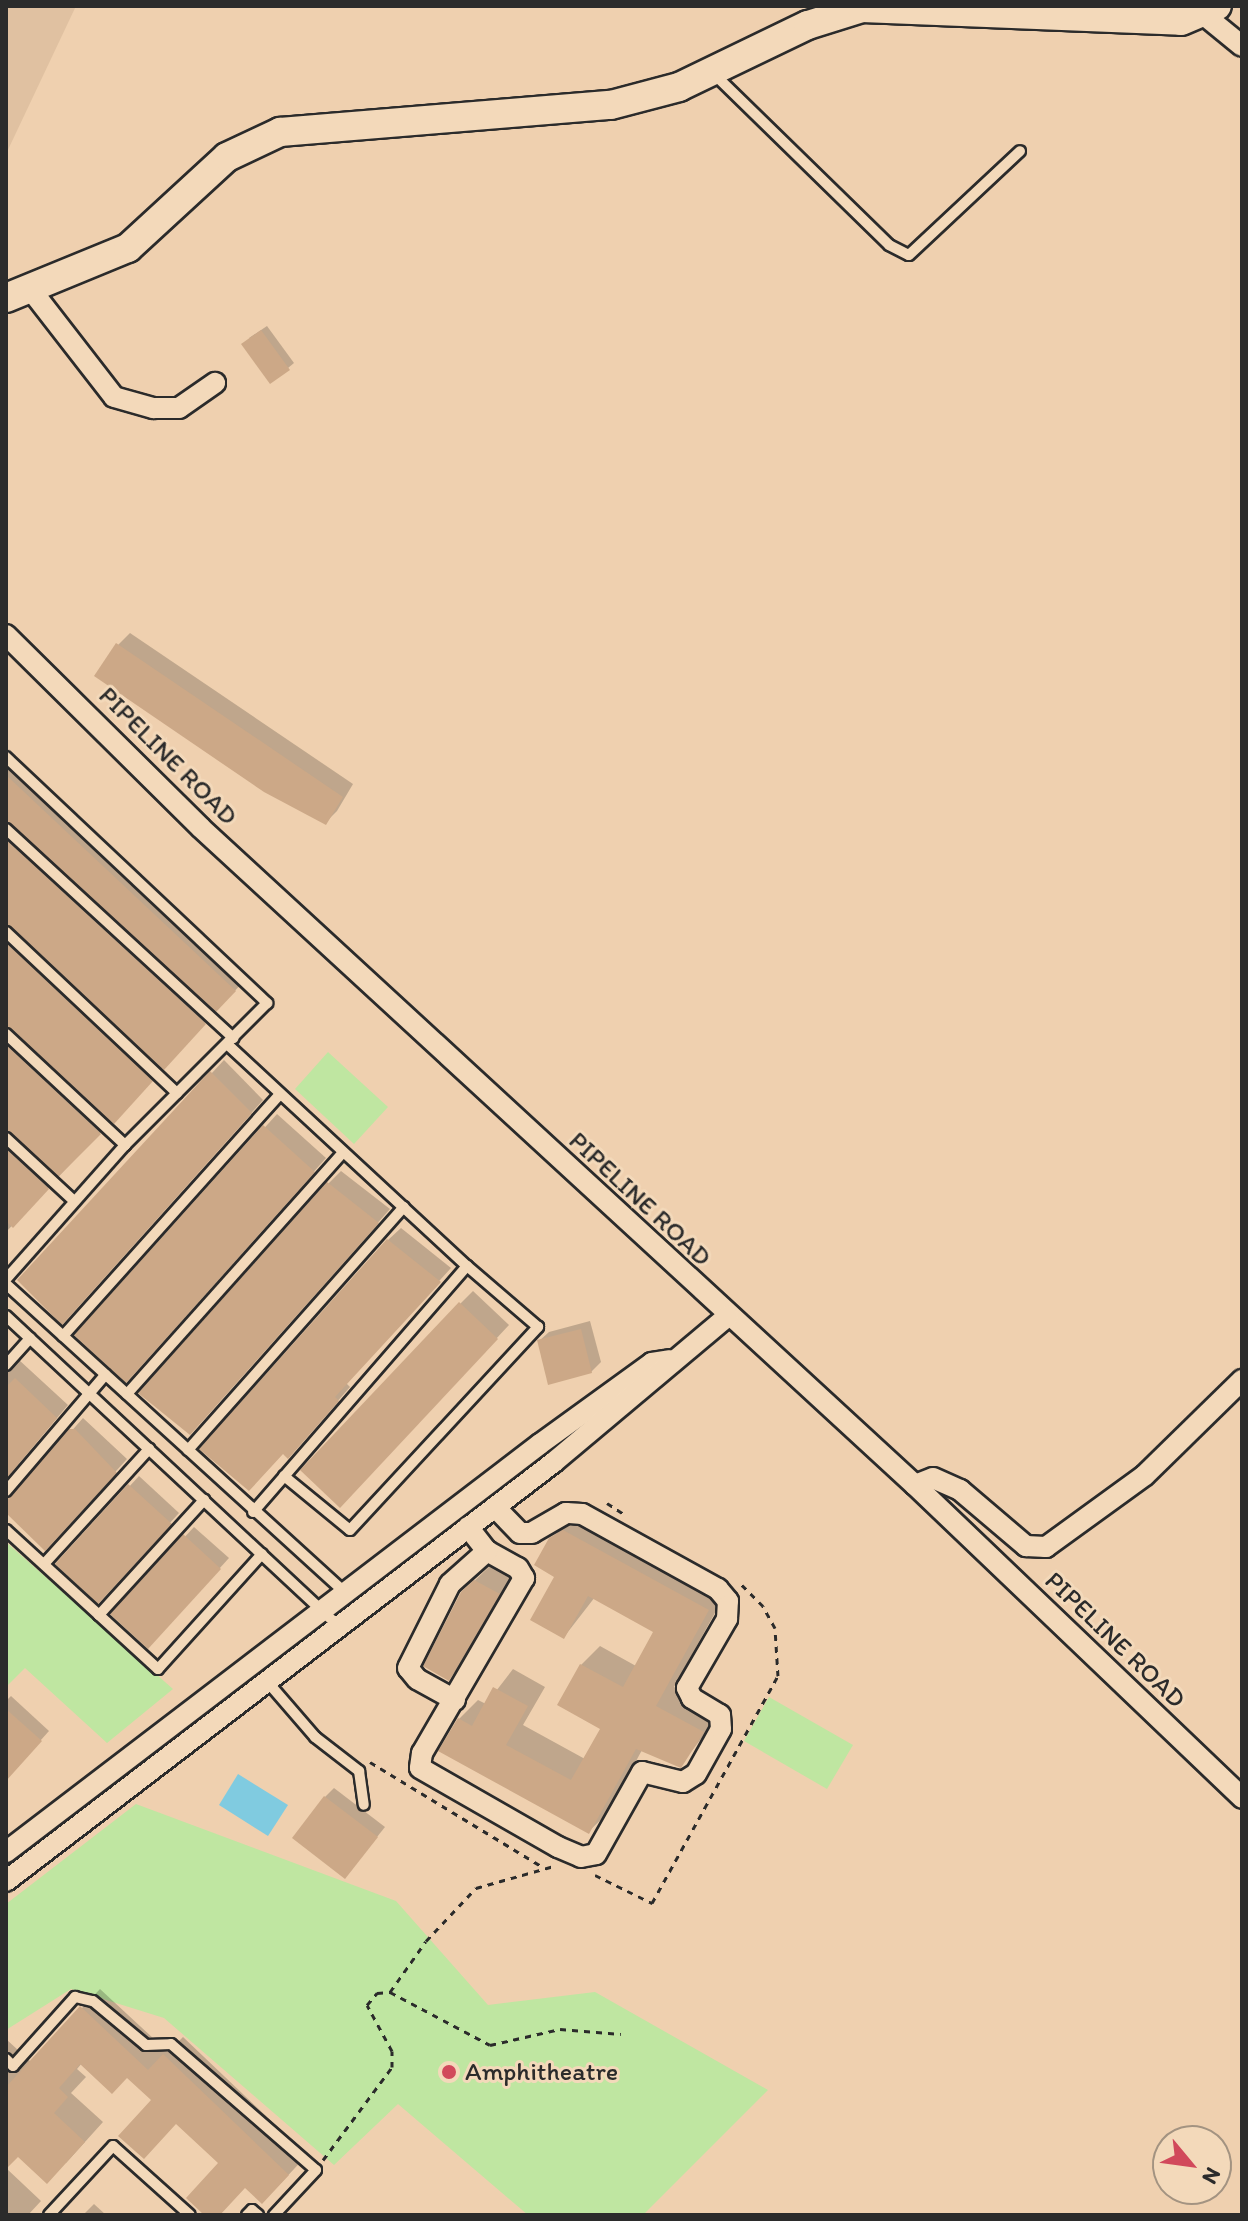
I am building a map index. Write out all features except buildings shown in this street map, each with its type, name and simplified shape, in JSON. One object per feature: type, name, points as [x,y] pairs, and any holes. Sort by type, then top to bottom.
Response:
[{"type":"street","points":[[215,383],[179,408],[153,408],[114,397],[17,292],[128,248],[227,157],[280,132],[611,105],[679,87],[808,25],[862,8],[1181,21],[1212,8],[1242,46]]},
{"type":"street","name":"PIPELINE ROAD","points":[[6,635],[201,828],[915,1485],[1242,1798]]},
{"type":"street","points":[[6,1881],[260,1672],[346,1593],[540,1444],[652,1363],[670,1360],[728,1316]]},
{"type":"street","points":[[6,1852],[260,1672],[338,1626],[663,1375],[670,1360]]},
{"type":"street","points":[[915,1485],[933,1478],[960,1490],[1026,1546],[1046,1547],[1145,1475],[1242,1380]]},
{"type":"street","points":[[468,1527],[487,1551],[518,1568],[524,1578],[422,1753],[420,1768],[581,1857],[596,1854],[642,1772],[683,1782],[696,1774],[721,1729],[720,1715],[692,1698],[687,1688],[727,1619],[728,1601],[718,1589],[582,1514],[566,1513],[532,1533],[520,1533],[495,1507]]},
{"type":"street","points":[[455,1700],[417,1679],[408,1668],[450,1584],[487,1551]]},
{"type":"lane","points":[[711,72],[889,245],[909,255],[1020,151]]},
{"type":"lane","points":[[6,757],[267,1003],[125,1145],[6,1282],[253,1512],[362,1608]]},
{"type":"lane","points":[[6,829],[230,1041],[280,1094],[538,1327],[350,1530],[284,1476]]},
{"type":"lane","points":[[6,932],[177,1093]]},
{"type":"lane","points":[[6,1034],[125,1145]]},
{"type":"lane","points":[[63,1336],[280,1094]]},
{"type":"lane","points":[[6,1138],[74,1201]]},
{"type":"lane","points":[[127,1394],[343,1152]]},
{"type":"lane","points":[[188,1450],[404,1207]]},
{"type":"lane","points":[[253,1512],[467,1266]]},
{"type":"lane","points":[[6,1316],[338,1626]]},
{"type":"lane","points":[[6,1365],[30,1338]]},
{"type":"lane","points":[[6,1491],[105,1375]]},
{"type":"lane","points":[[540,1444],[554,1462]]},
{"type":"lane","points":[[44,1564],[149,1449]]},
{"type":"lane","points":[[99,1615],[204,1500]]},
{"type":"lane","points":[[6,1530],[158,1669],[262,1554]]},
{"type":"lane","points":[[260,1672],[315,1737],[359,1771],[364,1805]]},
{"type":"lane","points":[[6,2059],[13,2066],[75,1997],[93,2001],[146,2045],[171,2044],[316,2170],[274,2215]]},
{"type":"lane","points":[[49,2215],[113,2146],[190,2215]]},
{"type":"lane","points":[[247,2215],[252,2210],[258,2215]]},
{"type":"path","points":[[359,1771],[368,1762],[541,1866],[476,1888],[426,1941],[390,1992]]},
{"type":"path","points":[[316,2170],[392,2067],[392,2051],[367,2005],[377,1993],[390,1992],[490,2045],[560,2029],[621,2034]]},
{"type":"shaded area","points":[[6,6],[76,6],[6,154]]},
{"type":"green space","points":[[328,1052],[388,1107],[354,1144],[295,1089]]},
{"type":"green space","points":[[6,1542],[173,1689],[107,1743],[25,1668],[6,1687]]},
{"type":"green space","points":[[769,1697],[853,1745],[827,1789],[744,1741]]},
{"type":"green space","points":[[136,1804],[396,1901],[488,2005],[595,1992],[768,2090],[643,2215],[528,2215],[398,2104],[334,2165],[164,2018],[71,1989],[6,2030],[6,1904]]},
{"type":"water","points":[[238,1774],[288,1805],[268,1836],[219,1805]]},
{"type":"place","name":"Amphitheatre","points":[[449,2072]]}]
